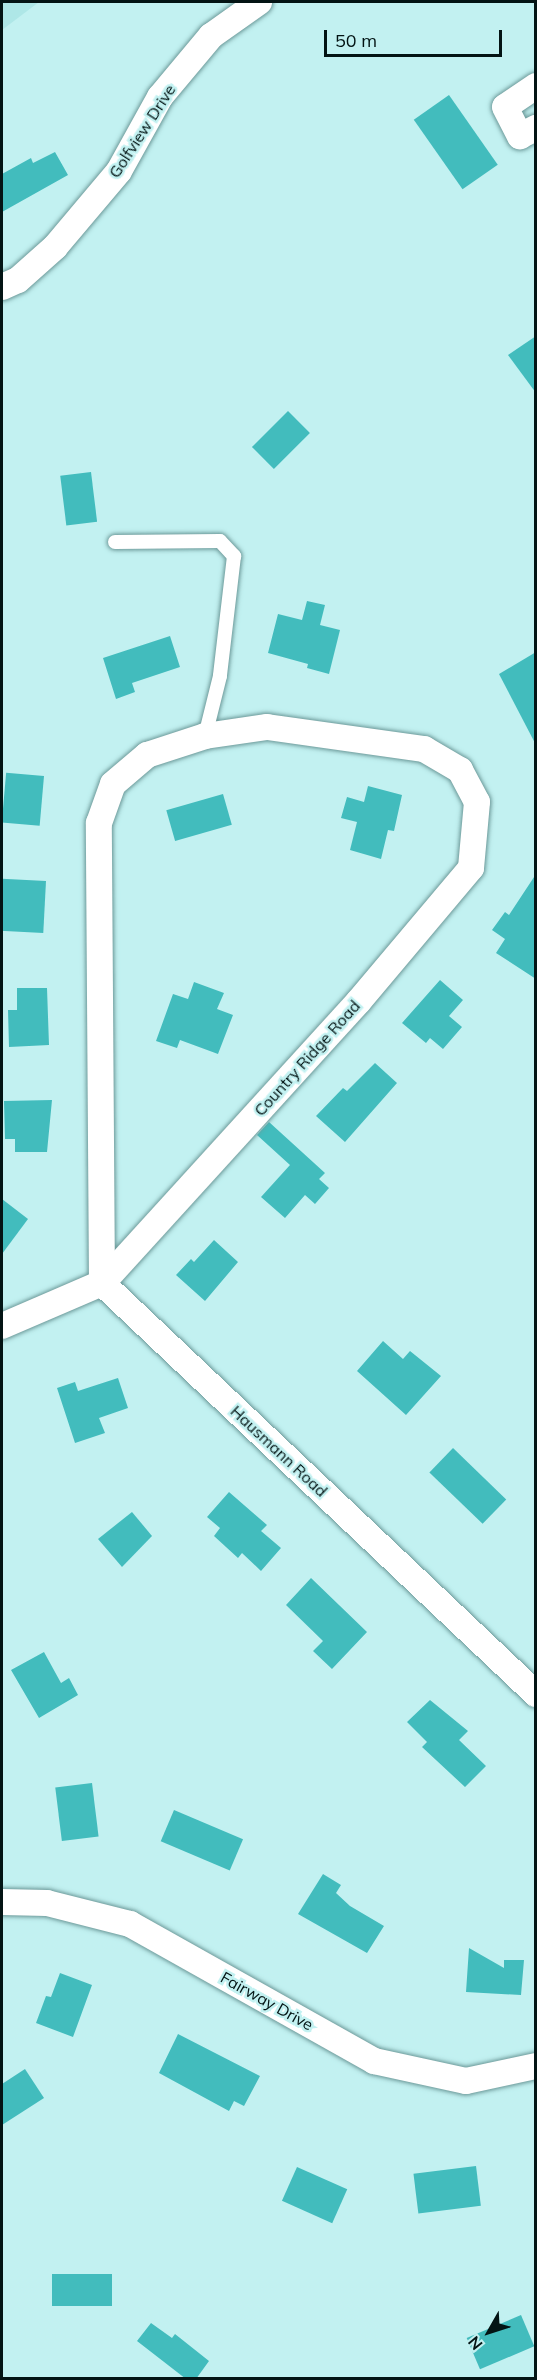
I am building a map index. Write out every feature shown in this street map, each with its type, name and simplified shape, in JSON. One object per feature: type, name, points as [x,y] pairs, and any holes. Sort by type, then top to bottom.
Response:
[{"type":"street","name":"Golfview Drive","points":[[2,287],[18,280],[54,247],[118,171],[160,97],[211,36],[259,2]]},
{"type":"street","points":[[536,86],[505,107],[520,136],[536,128]]},
{"type":"street","name":"Country Ridge Road","points":[[267,727],[424,748],[460,770],[477,802],[471,868],[358,1002],[102,1283],[99,824],[113,784],[147,755],[205,736],[267,727]]},
{"type":"street","points":[[2,1326],[102,1283]]},
{"type":"street","name":"Hausmann Road","points":[[102,1283],[536,1694]]},
{"type":"street","name":"Fairway Drive","points":[[2,1902],[46,1903],[130,1924],[374,2061],[466,2081],[536,2066]]},
{"type":"lane","points":[[115,542],[220,541],[234,556],[220,676],[205,736]]},
{"type":"shaded area","points":[[2,2],[39,2],[2,30]]},
{"type":"building","points":[[449,95],[498,165],[463,189],[414,120]]},
{"type":"building","points":[[55,152],[68,175],[2,212],[2,174],[31,158],[33,163]]},
{"type":"building","points":[[536,336],[536,393],[508,355]]},
{"type":"building","points":[[288,411],[310,433],[274,469],[252,447]]},
{"type":"building","points":[[91,472],[97,522],[66,525],[60,476]]},
{"type":"building","points":[[307,601],[325,605],[320,625],[340,630],[329,674],[307,668],[308,664],[268,653],[278,614],[302,620]]},
{"type":"building","points":[[170,636],[180,667],[132,683],[135,692],[116,699],[103,658]]},
{"type":"building","points":[[536,652],[536,745],[499,674]]},
{"type":"building","points":[[6,773],[44,776],[40,826],[2,823]]},
{"type":"building","points":[[368,786],[402,795],[394,831],[388,830],[381,859],[350,850],[357,822],[341,818],[347,797],[364,802]]},
{"type":"building","points":[[223,794],[232,825],[175,841],[166,810]]},
{"type":"building","points":[[536,874],[536,979],[496,953],[505,939],[492,930],[505,912],[509,915]]},
{"type":"building","points":[[2,879],[46,881],[43,933],[2,931]]},
{"type":"building","points":[[440,980],[463,1000],[449,1016],[462,1027],[443,1049],[430,1038],[426,1043],[402,1023]]},
{"type":"building","points":[[194,982],[224,993],[217,1009],[233,1015],[218,1054],[180,1040],[177,1048],[156,1041],[173,994],[188,999]]},
{"type":"building","points":[[17,988],[47,988],[49,1045],[9,1047],[8,1010],[17,1010]]},
{"type":"building","points":[[375,1063],[397,1083],[345,1142],[316,1116],[343,1088],[347,1091]]},
{"type":"building","points":[[52,1100],[47,1152],[15,1152],[15,1139],[5,1139],[4,1101]]},
{"type":"building","points":[[269,1122],[325,1173],[319,1179],[329,1188],[315,1204],[305,1195],[285,1218],[261,1197],[290,1165],[257,1135]]},
{"type":"building","points":[[2,1199],[28,1219],[2,1254]]},
{"type":"building","points":[[214,1240],[238,1262],[205,1301],[176,1275],[191,1259],[194,1262]]},
{"type":"building","points":[[383,1341],[403,1359],[410,1351],[441,1376],[406,1415],[357,1371]]},
{"type":"building","points":[[118,1378],[128,1408],[99,1418],[105,1433],[75,1443],[57,1388],[75,1382],[78,1391]]},
{"type":"building","points":[[453,1448],[506,1499],[483,1524],[429,1472]]},
{"type":"building","points":[[229,1492],[267,1525],[261,1531],[281,1548],[261,1571],[242,1553],[238,1558],[214,1536],[220,1528],[207,1517]]},
{"type":"building","points":[[132,1512],[152,1536],[122,1567],[98,1539]]},
{"type":"building","points":[[311,1578],[367,1632],[332,1669],[313,1651],[323,1641],[286,1605]]},
{"type":"building","points":[[44,1652],[61,1683],[69,1678],[78,1695],[39,1718],[11,1670]]},
{"type":"building","points":[[430,1700],[468,1731],[459,1740],[486,1766],[465,1787],[422,1747],[427,1742],[407,1722]]},
{"type":"building","points":[[92,1783],[99,1837],[62,1841],[55,1788]]},
{"type":"building","points":[[174,1810],[243,1839],[230,1871],[161,1841]]},
{"type":"building","points":[[323,1874],[341,1885],[336,1893],[350,1906],[384,1926],[367,1953],[298,1914]]},
{"type":"building","points":[[469,1948],[504,1968],[504,1960],[524,1960],[521,1995],[466,1992]]},
{"type":"building","points":[[60,1973],[92,1985],[73,2037],[36,2023],[46,1996],[51,1997]]},
{"type":"building","points":[[178,2034],[260,2076],[244,2106],[234,2101],[229,2111],[159,2073]]},
{"type":"building","points":[[25,2069],[44,2098],[2,2125],[2,2084]]},
{"type":"building","points":[[476,2166],[481,2206],[418,2213],[413,2174]]},
{"type":"building","points":[[297,2167],[347,2189],[332,2223],[282,2201]]},
{"type":"building","points":[[52,2274],[112,2274],[112,2306],[52,2306]]},
{"type":"building","points":[[521,2315],[534,2346],[480,2369],[467,2338]]},
{"type":"building","points":[[151,2323],[172,2338],[175,2334],[209,2361],[196,2379],[186,2379],[137,2341]]}]
